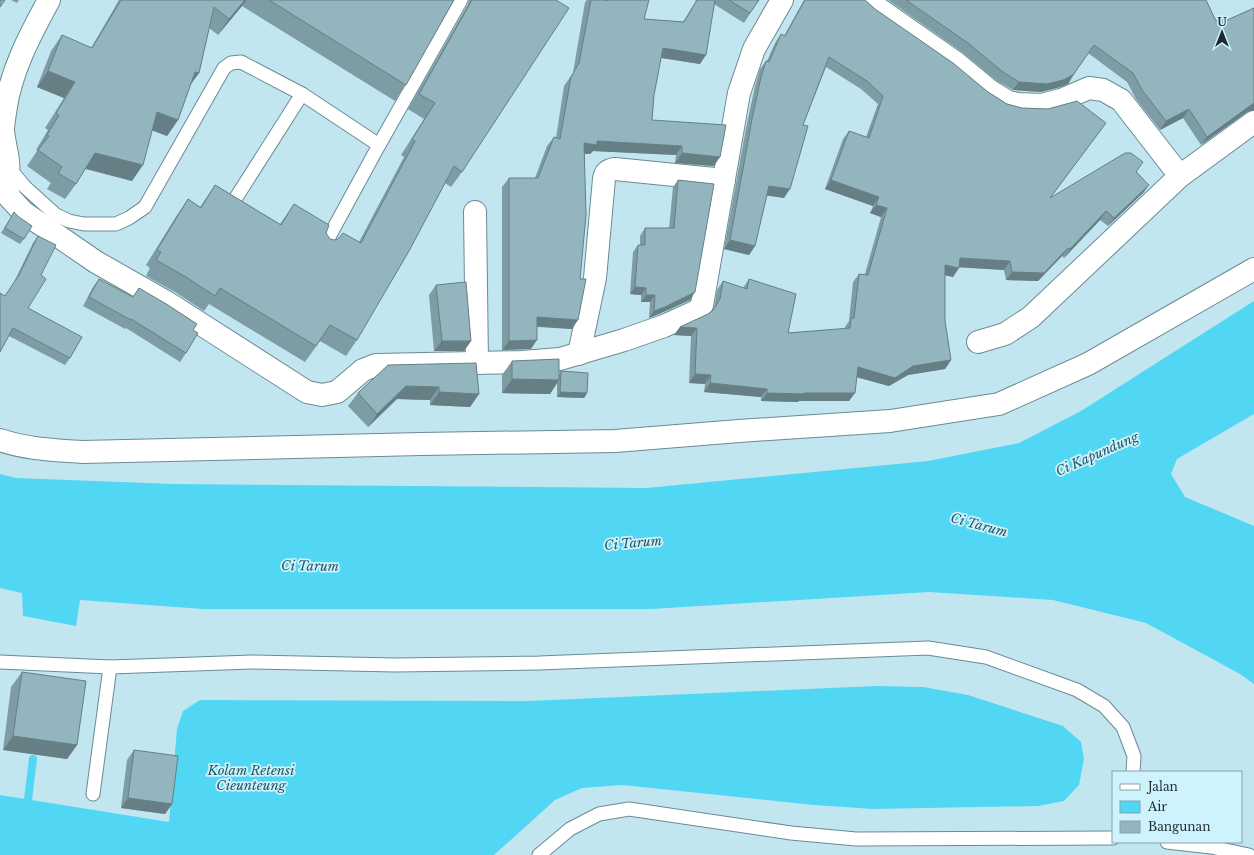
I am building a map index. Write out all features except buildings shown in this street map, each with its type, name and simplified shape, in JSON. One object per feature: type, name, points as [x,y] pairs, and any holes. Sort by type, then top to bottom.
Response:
[{"type":"street","points":[[49,0],[20,55],[8,94],[3,130],[5,182],[10,198],[23,212],[96,262],[168,302],[307,392],[322,395],[337,392],[363,370],[376,365],[560,360],[664,326],[697,312],[702,305],[739,93],[754,48],[782,0]]},
{"type":"street","points":[[868,0],[955,62],[990,91],[1008,102],[1042,105],[1061,100],[1089,88],[1103,90],[1121,100],[1180,176]]},
{"type":"street","points":[[978,342],[1005,334],[1031,317],[1180,176],[1254,122]]},
{"type":"street","points":[[579,354],[595,278],[605,175],[607,172],[614,169],[724,180]]},
{"type":"street","points":[[475,212],[477,363]]},
{"type":"street","points":[[0,440],[40,450],[82,452],[614,441],[890,421],[999,404],[1088,364],[1254,269]]},
{"type":"lane","points":[[323,248],[461,0]]},
{"type":"lane","points":[[5,182],[25,187],[56,215],[69,221],[84,224],[116,224],[130,218],[145,207],[224,68],[231,63],[241,62],[302,94],[379,145]]},
{"type":"lane","points":[[232,204],[302,94]]},
{"type":"lane","points":[[0,662],[110,667],[252,662],[395,665],[539,663],[928,648],[986,657],[1077,690],[1104,706],[1122,727],[1134,756],[1133,771]]},
{"type":"lane","points":[[93,794],[110,667]]},
{"type":"lane","points":[[539,855],[570,829],[599,814],[629,809],[791,833],[856,839],[1112,838]]},
{"type":"lane","points":[[1176,843],[1211,847],[1249,855]]},
{"type":"water","points":[[1254,301],[1254,414],[1177,459],[1171,474],[1185,497],[1254,526],[1254,684],[1240,674],[1146,623],[1053,600],[929,592],[651,609],[203,609],[80,600],[76,626],[23,616],[22,593],[0,588],[0,474],[16,478],[173,484],[646,488],[928,461],[1019,443],[1081,411]]},
{"type":"water","name":"Kolam Retensi Cieunteung","points":[[876,686],[923,687],[968,695],[1063,726],[1081,742],[1084,759],[1079,785],[1064,801],[1038,806],[873,809],[814,805],[622,785],[582,788],[555,800],[494,855],[0,855],[0,795],[169,822],[177,729],[183,711],[200,700],[529,701]]},
{"type":"waterway","points":[[28,800],[33,759]]},
{"type":"water label","name":"Ci Kapundung","points":[[1097,454]]},
{"type":"water label","name":"Ci Tarum","points":[[979,525]]},
{"type":"water label","name":"Ci Tarum","points":[[633,543]]},
{"type":"water label","name":"Ci Tarum","points":[[310,566]]}]
